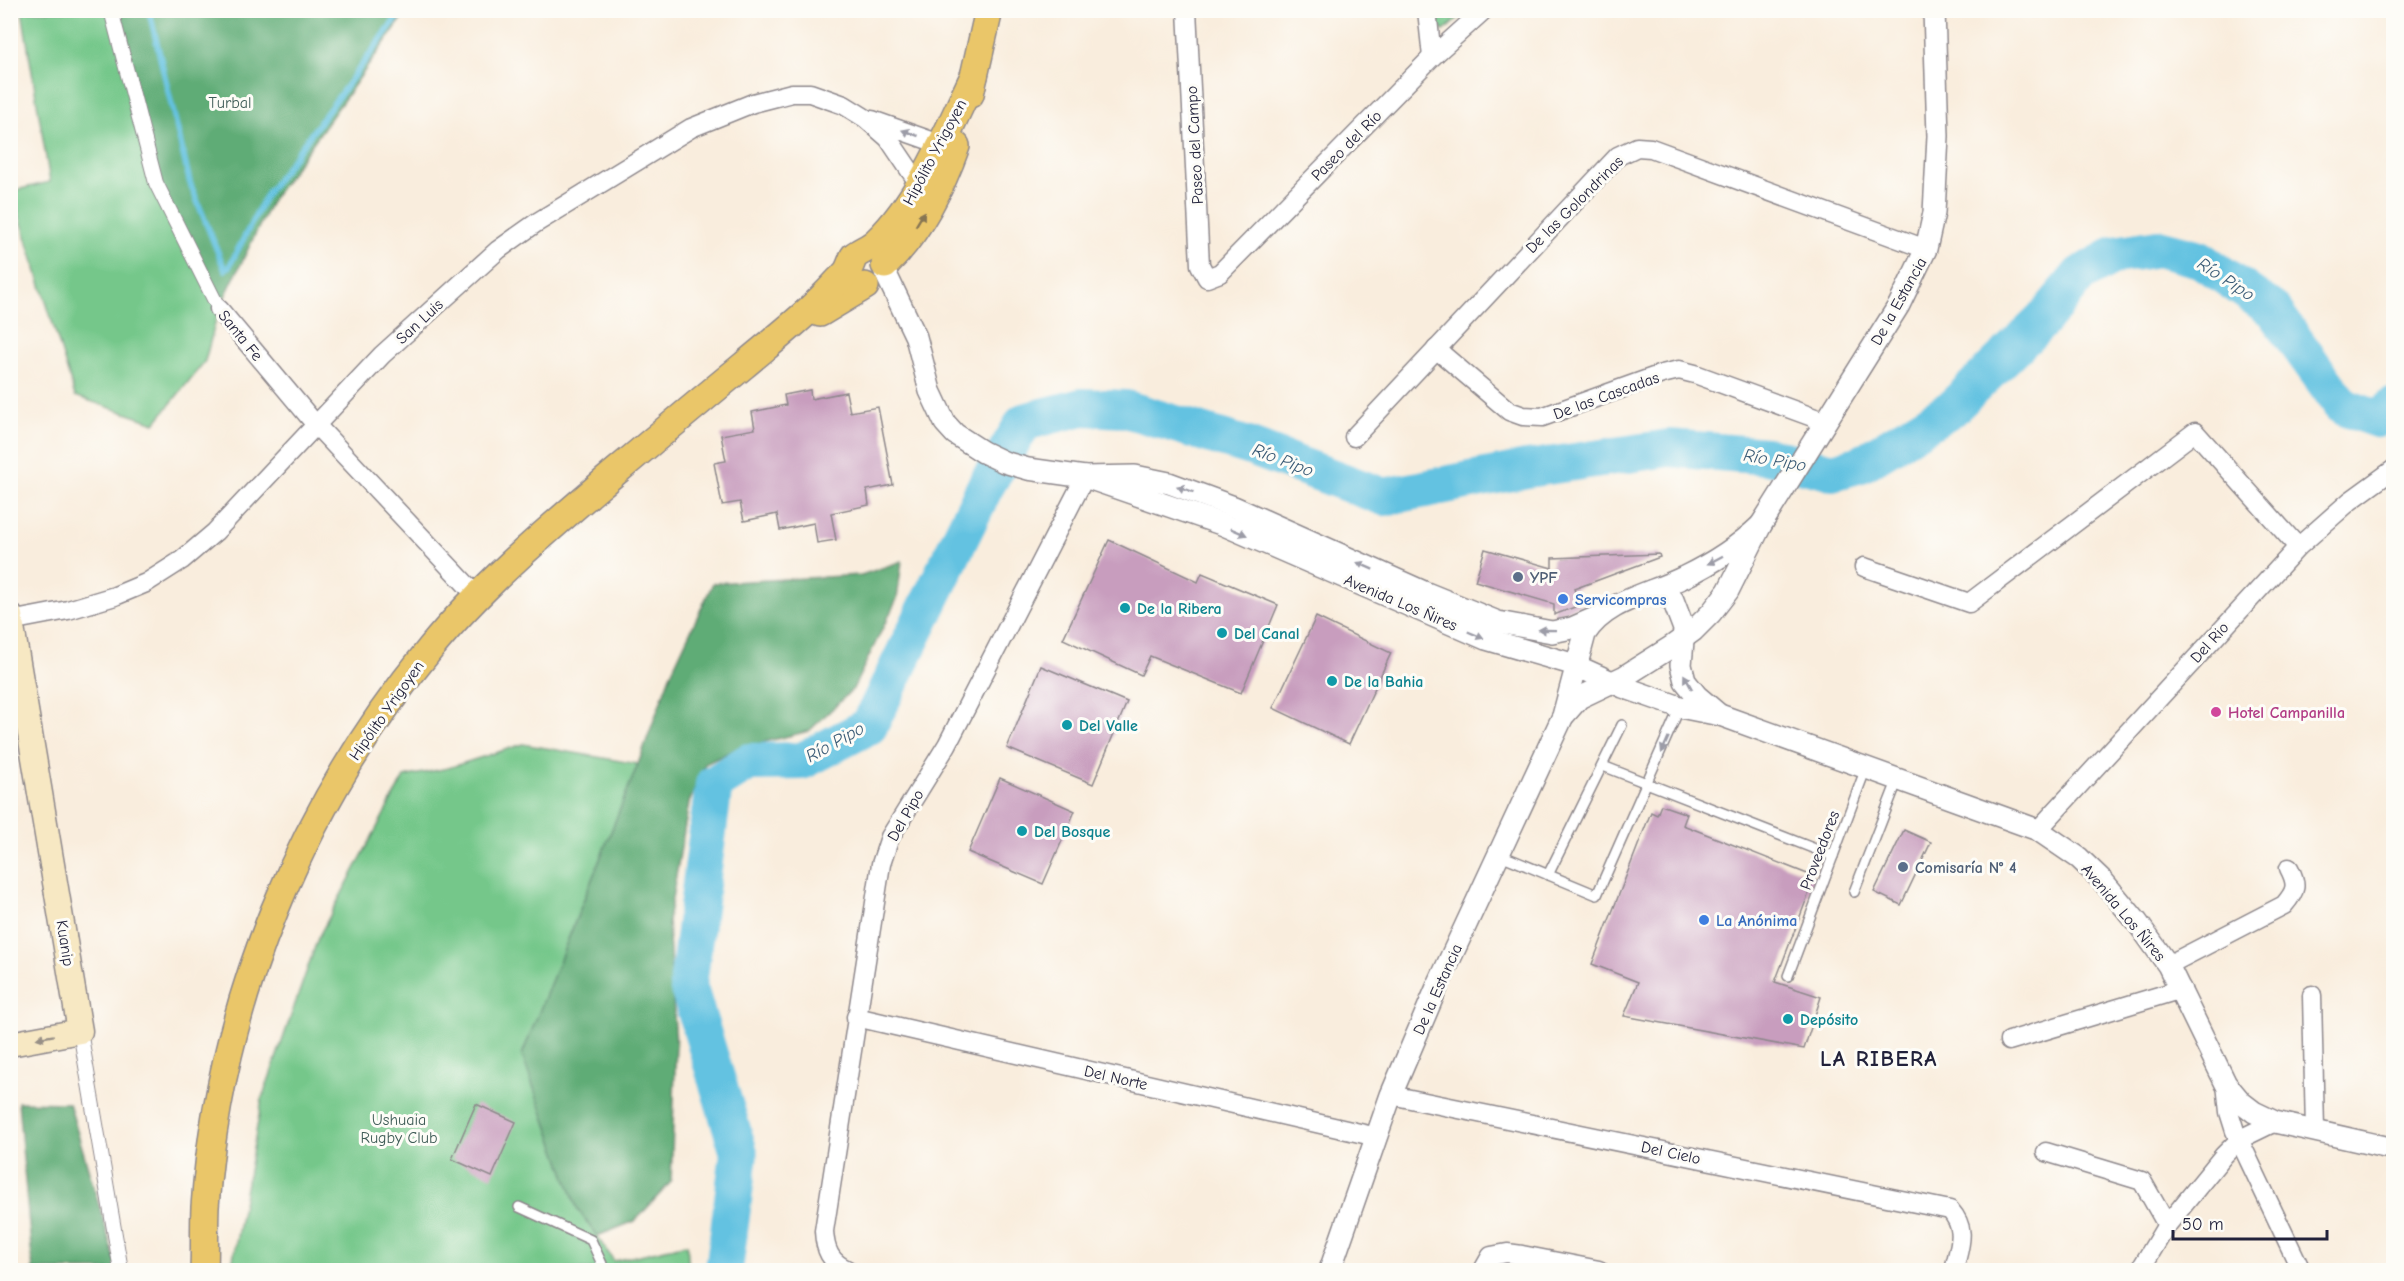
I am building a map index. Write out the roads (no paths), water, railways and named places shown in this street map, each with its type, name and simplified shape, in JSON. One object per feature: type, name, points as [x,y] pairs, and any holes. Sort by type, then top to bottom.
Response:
[{"type":"main road","name":"Hipólito Yrigoyen","points":[[204,1270],[205,1209],[213,1133],[227,1061],[250,979],[278,902],[301,848],[348,763],[390,700],[431,647],[477,596],[570,511],[824,296],[870,271],[909,238],[935,194],[948,146],[974,76],[989,10]]},
{"type":"main road","name":"Hipólito Yrigoyen","points":[[870,271],[919,184],[948,146]]},
{"type":"main road","name":"Kuanip","points":[[11,619],[80,1031]]},
{"type":"main road","points":[[10,1044],[80,1031]]},
{"type":"main road","name":"Hipólito Yrigoyen","points":[[190,1270],[205,1209]]},
{"type":"street","name":"Santa Fe","points":[[111,10],[156,183],[219,309],[316,425],[477,596]]},
{"type":"street","name":"Paseo del Campo","points":[[1187,10],[1200,265],[1207,278]]},
{"type":"street","points":[[1427,10],[1432,57]]},
{"type":"street","name":"Paseo del Río","points":[[1207,278],[1220,273],[1432,57],[1484,10]]},
{"type":"street","name":"De la Estancia","points":[[1563,716],[1578,698],[1647,663],[1683,638],[1711,613],[1728,591],[1761,525],[1899,305],[1926,249],[1934,213],[1938,136],[1934,10]]},
{"type":"street","name":"San Luis","points":[[11,619],[68,610],[115,596],[146,583],[182,560],[215,532],[382,355],[498,249],[536,223],[691,128],[753,104],[792,93],[810,93],[828,98],[865,118],[948,146]]},
{"type":"street","name":"San Luis","points":[[865,118],[888,138],[919,184]]},
{"type":"street","name":"De las Golondrinas","points":[[1354,437],[1618,156],[1636,147],[1651,148],[1926,249]]},
{"type":"street","name":"Avenida Los Ñires","points":[[870,271],[912,326],[921,349],[930,391],[936,406],[950,428],[970,444],[1004,462],[1049,472],[1085,477],[1135,476],[1169,483],[1233,507],[1420,600],[1486,639],[1576,666],[1680,707],[1720,715],[2038,830],[2079,858],[2102,880],[2137,922],[2182,989],[2226,1084],[2254,1112],[2275,1122],[2394,1149]]},
{"type":"street","name":"De las Cascadas","points":[[1436,349],[1509,411],[1523,416],[1542,417],[1679,370],[1826,422]]},
{"type":"street","points":[[1864,567],[1969,603],[2195,432],[2298,547]]},
{"type":"street","name":"Del Rio","points":[[2038,830],[2298,547],[2350,501],[2394,469]]},
{"type":"street","name":"Del Pipo","points":[[848,1270],[831,1258],[825,1247],[824,1231],[881,864],[890,837],[947,745],[1085,477]]},
{"type":"street","name":"De la Estancia","points":[[1330,1270],[1391,1095],[1437,987],[1563,716],[1585,634],[1590,625],[1603,614],[1683,578],[1725,555],[1761,525]]},
{"type":"street","name":"Avenida Los Ñires","points":[[1651,591],[1673,600],[1684,628],[1682,665],[1685,681],[1697,696],[1720,715]]},
{"type":"street","name":"Avenida Los Ñires","points":[[1420,600],[1498,622],[1552,632],[1572,628],[1603,614]]},
{"type":"street","points":[[2168,965],[2284,905],[2295,892],[2296,881],[2289,868]]},
{"type":"street","points":[[2009,1041],[2182,989]]},
{"type":"street","points":[[2312,995],[2315,1131]]},
{"type":"street","name":"Del Norte","points":[[856,1017],[1377,1137]]},
{"type":"street","name":"Kuanip","points":[[80,1031],[121,1270]]},
{"type":"street","points":[[2226,1084],[2229,1112],[2301,1270]]},
{"type":"street","name":"Del Cielo","points":[[1391,1095],[1950,1210],[1959,1220],[1961,1233],[1954,1270]]},
{"type":"street","points":[[2140,1270],[2168,1225],[2224,1155],[2240,1139],[2275,1122]]},
{"type":"street","points":[[2046,1152],[2142,1181],[2168,1225]]},
{"type":"street","points":[[1487,1263],[1508,1253],[1599,1270]]},
{"type":"lane","points":[[1498,855],[1597,895],[1680,707]]},
{"type":"lane","points":[[1548,875],[1622,725]]},
{"type":"lane","points":[[1603,766],[1833,855]]},
{"type":"lane","name":"Proveedores","points":[[1788,976],[1866,768]]},
{"type":"lane","points":[[1854,892],[1898,779]]},
{"type":"lane","points":[[519,1207],[591,1240],[602,1264],[600,1270]]},
{"type":"waterway","points":[[149,10],[190,183],[225,270]]},
{"type":"waterway","points":[[229,267],[266,195],[401,12],[409,10]]},
{"type":"waterway","name":"Río Pipo","points":[[724,1270],[739,1153],[688,985],[714,784],[749,762],[802,761],[869,726],[985,487],[1024,422],[1082,407],[1126,409],[1248,446],[1384,497],[1527,469],[1669,448],[1767,456],[1833,472],[1861,464],[1952,408],[2042,321],[2080,275],[2115,255],[2158,248],[2200,259],[2273,310],[2343,407],[2377,419],[2394,406]]},
{"type":"place","name":"YPF","points":[[1518,577]]},
{"type":"place","name":"Servicompras","points":[[1563,599]]},
{"type":"place","name":"De la Ribera","points":[[1125,608]]},
{"type":"place","name":"Del Canal","points":[[1222,633]]},
{"type":"place","name":"De la Bahia","points":[[1332,681]]},
{"type":"place","name":"Hotel Campanilla","points":[[2216,712]]},
{"type":"place","name":"Del Valle","points":[[1067,725]]},
{"type":"place","name":"Del Bosque","points":[[1022,831]]},
{"type":"place","name":"Comisaría N° 4","points":[[1903,867]]},
{"type":"place","name":"La Anónima","points":[[1704,920]]},
{"type":"place","name":"Depósito","points":[[1788,1019]]},
{"type":"district","name":"LA RIBERA","points":[[1879,1058]]},
{"type":"park label","name":"Turbal","points":[[230,102]]},
{"type":"park label","name":"Ushuaia Rugby Club","points":[[399,1128]]}]
